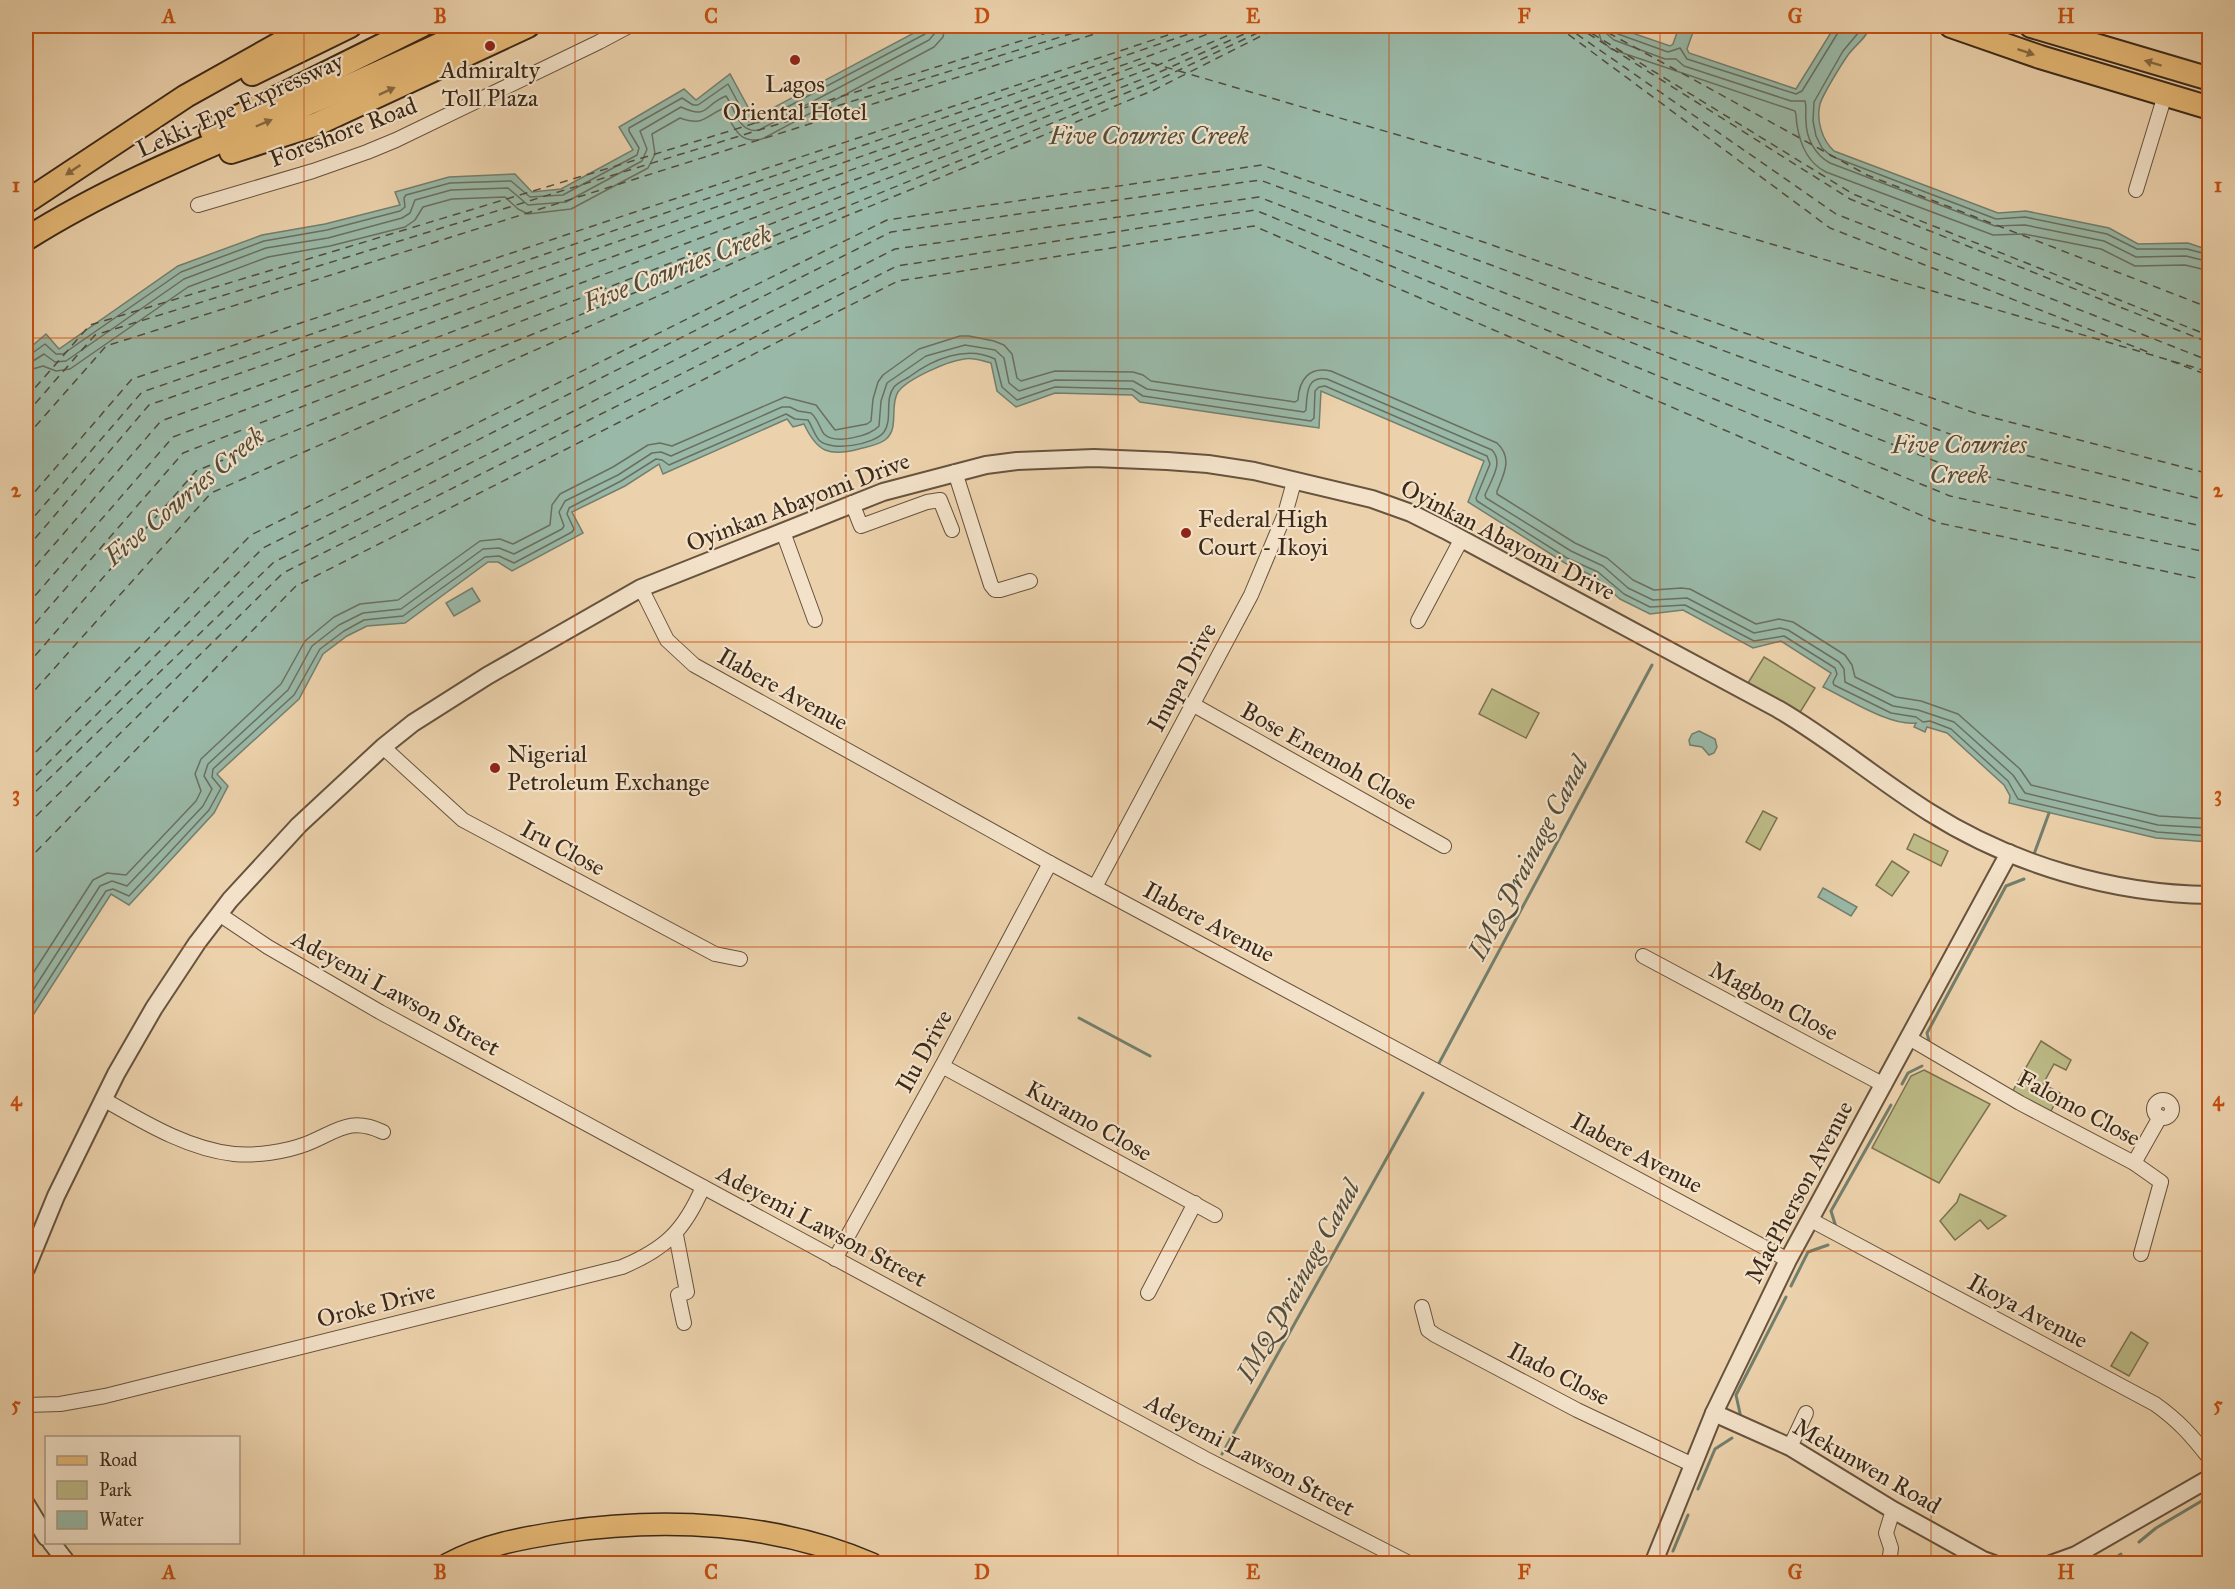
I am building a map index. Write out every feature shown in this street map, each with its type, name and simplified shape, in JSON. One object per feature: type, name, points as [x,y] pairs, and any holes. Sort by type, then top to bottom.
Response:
[{"type":"highway","points":[[121,137],[278,26]]},
{"type":"highway","name":"Lekki-Epe Expressway","points":[[26,202],[186,96],[311,26]]},
{"type":"highway","points":[[121,137],[351,26]]},
{"type":"highway","points":[[96,198],[188,142],[421,26]]},
{"type":"highway","name":"Lekki-Epe Expressway","points":[[26,239],[96,198],[211,145],[402,63],[479,26]]},
{"type":"highway","points":[[96,198],[317,124],[528,26]]},
{"type":"highway","points":[[2031,26],[2210,80]]},
{"type":"highway","points":[[1957,27],[2210,108]]},
{"type":"highway","points":[[270,65],[283,68],[290,74],[287,93]]},
{"type":"main road","points":[[447,1563],[468,1553],[508,1541],[577,1530],[655,1524],[765,1532],[823,1546],[872,1563]]},
{"type":"main road","points":[[481,1563],[546,1546],[599,1540],[657,1538],[686,1538],[750,1544],[834,1563]]},
{"type":"street","name":"Foreshore Road","points":[[198,205],[313,171],[396,140],[629,26]]},
{"type":"street","points":[[2136,190],[2165,95]]},
{"type":"street","name":"Oyinkan Abayomi Drive","points":[[26,1269],[56,1196],[103,1099],[154,1008],[197,943],[219,914],[299,825],[383,747],[413,723],[487,676],[641,588],[852,503],[904,486],[986,465],[1017,461],[1094,458],[1208,464],[1254,471],[1372,499],[1411,513],[1445,530],[1778,709],[1813,729],[1930,813],[1970,835],[2010,853],[2061,871],[2104,882],[2147,890],[2210,895]]},
{"type":"street","points":[[955,472],[991,585],[995,590],[1000,590],[1030,581]]},
{"type":"street","name":"Inupa Drive","points":[[1095,886],[1251,595],[1285,514],[1294,482]]},
{"type":"street","points":[[852,503],[861,526],[927,502],[940,500],[952,530]]},
{"type":"street","points":[[783,532],[815,620]]},
{"type":"street","points":[[1418,621],[1461,540]]},
{"type":"street","name":"Ilabere Avenue","points":[[641,588],[667,640],[694,665],[1050,863],[1788,1260]]},
{"type":"street","name":"Bose Enemoh Close","points":[[1192,704],[1444,846]]},
{"type":"street","name":"Iru Close","points":[[383,747],[428,790],[471,824],[715,954],[740,959]]},
{"type":"street","name":"MacPherson Avenue","points":[[1653,1563],[1714,1413],[1788,1260],[2010,853]]},
{"type":"street","name":"Ilu Drive","points":[[835,1259],[942,1066],[1050,863]]},
{"type":"street","name":"Adeyemi Lawson Street","points":[[219,914],[268,947],[360,1000],[835,1259],[1204,1458],[1411,1563]]},
{"type":"street","name":"Magbon Close","points":[[1643,956],[1884,1085]]},
{"type":"street","name":"Falomo Close","points":[[1909,1038],[2020,1103],[2134,1163],[2161,1182],[2141,1254]]},
{"type":"street","name":"Kuramo Close","points":[[942,1066],[1215,1215]]},
{"type":"street","points":[[103,1099],[187,1141],[234,1154],[257,1154],[306,1144],[342,1127],[355,1125],[370,1126],[383,1132]]},
{"type":"street","points":[[2134,1163],[2160,1118]]},
{"type":"street","name":"Oroke Drive","points":[[26,1405],[60,1404],[105,1396],[266,1357],[336,1337],[600,1274],[645,1257],[676,1235],[693,1210],[703,1187]]},
{"type":"street","points":[[1149,1293],[1195,1203]]},
{"type":"street","name":"Ikoya Avenue","points":[[1811,1220],[2155,1404],[2177,1419],[2192,1434],[2210,1459]]},
{"type":"street","points":[[676,1235],[687,1292],[678,1295],[684,1323]]},
{"type":"street","name":"Ilado Close","points":[[1422,1307],[1428,1330],[1435,1335],[1577,1410],[1693,1465]]},
{"type":"street","name":"Mekunwen Road","points":[[1714,1413],[1790,1447],[1893,1510],[1983,1560],[1994,1563]]},
{"type":"street","points":[[1790,1447],[1806,1413]]},
{"type":"street","points":[[2051,1563],[2076,1555],[2210,1478]]},
{"type":"street","points":[[26,1504],[45,1535]]},
{"type":"street","points":[[1890,1563],[1891,1554],[1887,1530],[1893,1510]]},
{"type":"street","points":[[53,1544],[68,1563]]},
{"type":"green space","points":[[1764,657],[1815,688],[1799,714],[1748,683]]},
{"type":"green space","points":[[1492,689],[1539,713],[1526,738],[1479,714]]},
{"type":"green space","points":[[1763,811],[1777,818],[1760,850],[1746,842]]},
{"type":"green space","points":[[1914,834],[1948,851],[1941,866],[1907,849]]},
{"type":"green space","points":[[1892,861],[1909,872],[1892,896],[1876,885]]},
{"type":"green space","points":[[2041,1041],[2071,1060],[2066,1070],[2054,1064],[2043,1084],[2060,1093],[2049,1115],[2011,1094]]},
{"type":"green space","points":[[1924,1070],[1990,1104],[1939,1183],[1872,1148],[1911,1076]]},
{"type":"green space","points":[[1960,1194],[2006,1216],[1988,1229],[1980,1220],[1955,1240],[1940,1221],[1957,1202]]},
{"type":"green space","points":[[2131,1332],[2148,1343],[2129,1376],[2111,1366]]},
{"type":"water","name":"Five Cowries Creek","points":[[927,26],[1612,26],[1670,46],[1673,44],[1679,27],[1693,32],[1687,49],[1689,53],[1796,89],[1835,26],[1870,26],[1841,65],[1820,104],[1821,129],[1826,141],[1834,151],[1998,213],[2026,211],[2109,228],[2138,244],[2188,243],[2209,250],[2209,842],[2156,838],[2009,803],[2010,796],[2004,785],[1947,733],[1927,727],[1925,732],[1914,727],[1916,723],[1906,723],[1882,716],[1823,687],[1831,673],[1781,641],[1753,648],[1683,610],[1650,614],[1620,599],[1595,577],[1565,563],[1468,502],[1484,461],[1321,391],[1319,428],[1140,402],[1132,395],[1055,393],[1016,407],[997,391],[991,363],[967,359],[938,367],[903,387],[895,398],[892,430],[885,440],[879,443],[849,451],[832,452],[825,450],[814,441],[804,424],[793,427],[787,419],[663,474],[659,464],[625,486],[572,512],[583,533],[512,571],[498,562],[488,562],[405,623],[367,626],[347,636],[323,654],[299,699],[217,774],[228,786],[214,813],[129,905],[111,894],[26,1026],[26,351],[46,334],[59,349],[178,266],[262,235],[325,224],[400,205],[395,192],[449,177],[515,174],[532,192],[561,189],[633,150],[619,127],[684,89],[696,100],[730,74],[754,118]]},
{"type":"water","points":[[472,588],[480,601],[454,616],[446,603]]},
{"type":"water","points":[[1699,731],[1715,739],[1717,747],[1714,753],[1709,755],[1702,747],[1690,745],[1689,740],[1692,734]]},
{"type":"water","points":[[1823,888],[1857,907],[1851,916],[1818,897]]},
{"type":"waterway","name":"IMQ Drainage Canal","points":[[1437,1067],[1652,665]]},
{"type":"waterway","points":[[2033,857],[2049,813]]},
{"type":"waterway","points":[[1930,1045],[1927,1033],[2006,886],[2024,879]]},
{"type":"waterway","points":[[1079,1018],[1150,1056]]},
{"type":"waterway","points":[[1902,1084],[1908,1073],[1922,1066]]},
{"type":"waterway","name":"IMQ Drainage Canal","points":[[1222,1454],[1423,1093]]},
{"type":"waterway","points":[[1836,1227],[1831,1211],[1891,1105]]},
{"type":"waterway","points":[[1791,1286],[1808,1252],[1828,1245]]},
{"type":"waterway","points":[[1741,1418],[1736,1395],[1786,1297]]},
{"type":"waterway","points":[[1698,1489],[1715,1449],[1732,1438]]},
{"type":"waterway","points":[[2139,1542],[2156,1528],[2210,1496]]},
{"type":"waterway","points":[[1673,1551],[1688,1515]]},
{"type":"waterway","points":[[2107,1564],[2121,1554]]},
{"type":"ferry route","points":[[26,398],[90,325],[1069,26]]},
{"type":"ferry route","points":[[26,414],[95,335],[1096,26]]},
{"type":"ferry route","points":[[26,437],[106,346],[1120,26]]},
{"type":"ferry route","points":[[26,502],[132,379],[1195,26]]},
{"type":"ferry route","points":[[26,526],[142,392],[1212,26]]},
{"type":"ferry route","points":[[26,549],[149,405],[1229,26]]},
{"type":"ferry route","points":[[26,606],[173,437],[1151,68],[1250,26]]},
{"type":"ferry route","points":[[26,634],[183,453],[1153,75],[1262,26]]},
{"type":"ferry route","points":[[26,666],[196,471],[1158,80],[1272,26]]},
{"type":"ferry route","points":[[26,700],[211,493],[751,255],[1154,90],[1281,26]]},
{"type":"ferry route","points":[[1557,26],[1830,228],[2153,354]]},
{"type":"ferry route","points":[[1565,26],[1836,214],[2210,361]]},
{"type":"ferry route","points":[[1576,26],[1850,199],[2210,343]]},
{"type":"ferry route","points":[[1580,26],[1853,194],[2210,336]]},
{"type":"ferry route","points":[[1596,26],[1867,175],[2210,308]]},
{"type":"ferry route","points":[[26,577],[161,421],[1148,62],[2210,372]]},
{"type":"ferry route","points":[[26,762],[251,535],[887,220],[1262,165],[1975,413],[2210,474]]},
{"type":"ferry route","points":[[26,785],[263,548],[891,232],[1260,180],[1969,441],[2210,501]]},
{"type":"ferry route","points":[[26,801],[274,562],[895,249],[1259,197],[1958,470],[2210,528]]},
{"type":"ferry route","points":[[26,826],[283,573],[897,266],[1255,210],[1950,496],[2210,553]]},
{"type":"ferry route","points":[[26,862],[296,586],[898,281],[1254,226],[1939,523],[2210,581]]},
{"type":"ferry route","points":[[2171,361],[2210,376]]},
{"type":"place","name":"Admiralty Toll Plaza","points":[[490,46]]},
{"type":"place","name":"Lagos Oriental Hotel","points":[[795,60]]},
{"type":"place","name":"Federal High Court - Ikoyi","points":[[1186,533]]},
{"type":"place","name":"Nigerial Petroleum Exchange","points":[[495,768]]}]
